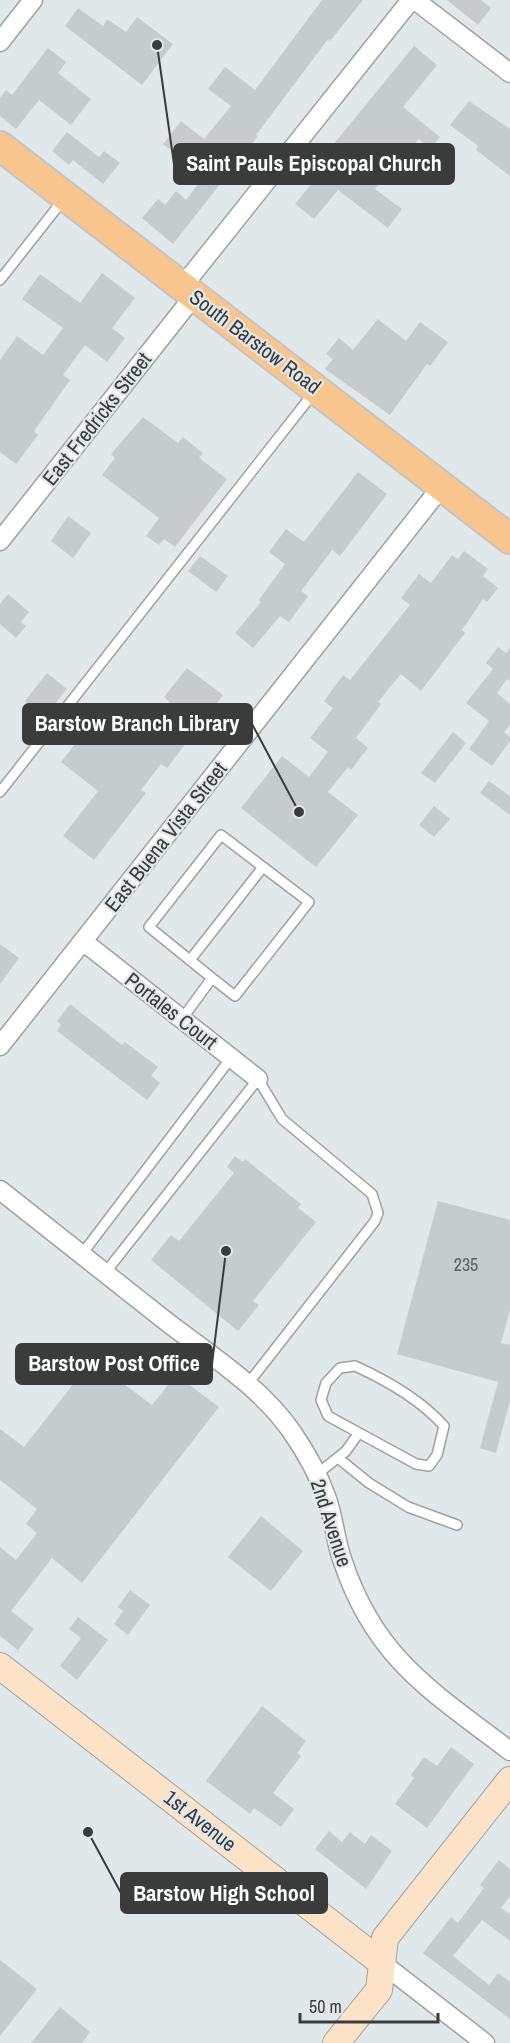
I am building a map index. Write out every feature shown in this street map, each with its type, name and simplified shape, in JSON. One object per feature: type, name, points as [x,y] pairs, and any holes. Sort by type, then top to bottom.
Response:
[{"type":"main road","name":"South Barstow Road","points":[[0,146],[510,539]]},
{"type":"street","points":[[0,42],[33,0]]},
{"type":"street","points":[[413,0],[510,73]]},
{"type":"street","name":"East Fredricks Street","points":[[0,541],[188,291],[413,0]]},
{"type":"street","name":"East Buena Vista Street","points":[[0,1046],[442,486]]},
{"type":"street","name":"Portales Court","points":[[84,942],[258,1080]]},
{"type":"street","name":"2nd Avenue","points":[[0,1190],[248,1385],[273,1408],[293,1432],[326,1496],[342,1561],[358,1599],[377,1633],[401,1665],[424,1687],[510,1751]]},
{"type":"street","name":"1st Avenue","points":[[1,1668],[485,2043]]},
{"type":"street","points":[[336,2043],[379,1990],[385,1938],[510,1780]]},
{"type":"lane","points":[[0,280],[66,195]]},
{"type":"lane","points":[[0,792],[317,389]]},
{"type":"lane","points":[[221,835],[263,867],[309,902],[235,996],[149,927],[221,835]]},
{"type":"lane","points":[[190,960],[263,867]]},
{"type":"lane","points":[[182,1019],[212,978]]},
{"type":"lane","points":[[82,1254],[231,1058]]},
{"type":"lane","points":[[105,1273],[258,1080],[282,1119],[372,1194],[377,1205],[375,1221],[248,1385]]},
{"type":"lane","points":[[355,1366],[387,1381],[433,1413],[444,1426],[437,1455],[429,1466],[416,1464],[358,1434],[328,1416],[321,1400],[326,1383],[340,1368],[355,1366]]},
{"type":"lane","points":[[316,1475],[338,1458],[358,1434]]},
{"type":"lane","points":[[338,1458],[369,1483],[408,1507],[457,1526]]},
{"type":"building","points":[[322,0],[363,0],[330,41],[328,39],[256,135],[258,136],[173,244],[142,218],[158,199],[165,205],[176,191],[186,200],[204,176],[163,144],[181,121],[204,139],[231,106],[208,89],[225,67],[255,90]]},
{"type":"building","points":[[447,0],[481,0],[491,8],[478,25]]},
{"type":"building","points":[[78,8],[103,26],[107,19],[126,32],[137,17],[173,44],[142,85],[65,26]]},
{"type":"building","points":[[414,46],[437,65],[403,107],[440,137],[430,149],[419,139],[375,189],[402,209],[388,228],[338,190],[314,219],[295,204],[322,171],[317,167],[337,140]]},
{"type":"building","points":[[48,48],[66,62],[58,73],[91,99],[71,125],[39,100],[16,129],[0,116],[0,98],[6,90],[12,95]]},
{"type":"building","points":[[469,101],[510,129],[510,176],[476,150],[478,146],[450,125]]},
{"type":"building","points":[[67,132],[99,157],[104,151],[120,163],[103,184],[73,160],[69,165],[52,151]]},
{"type":"building","points":[[102,273],[135,298],[112,328],[125,338],[107,362],[85,345],[63,375],[70,380],[34,431],[38,435],[16,464],[0,452],[0,360],[17,336],[43,355],[63,328],[22,299],[40,274],[80,303]]},
{"type":"building","points":[[378,319],[406,341],[420,322],[448,342],[430,366],[427,364],[390,415],[325,369],[333,359],[326,354],[339,338],[353,350]]},
{"type":"building","points":[[143,417],[178,443],[183,437],[203,453],[199,458],[227,479],[175,547],[164,539],[159,545],[146,536],[159,518],[102,475],[115,458],[111,454]]},
{"type":"building","points":[[358,472],[387,494],[340,556],[332,550],[301,591],[308,596],[289,622],[280,616],[253,648],[235,633],[261,602],[259,600],[285,564],[269,552],[286,529],[304,542]]},
{"type":"building","points":[[68,516],[91,533],[73,558],[51,541]]},
{"type":"building","points":[[464,551],[488,569],[483,576],[498,588],[487,602],[483,599],[462,630],[465,633],[421,691],[401,674],[378,702],[381,704],[356,738],[368,748],[351,770],[348,767],[328,792],[358,815],[316,867],[241,808],[282,756],[309,777],[328,752],[310,738],[333,708],[324,701],[343,675],[350,680],[410,605],[401,598],[419,574],[431,583],[452,555],[458,559]]},
{"type":"building","points":[[200,556],[228,576],[216,592],[188,571]]},
{"type":"building","points":[[8,594],[29,612],[21,622],[26,626],[16,638],[0,624],[0,604]]},
{"type":"building","points":[[498,647],[506,653],[510,648],[510,681],[507,679],[497,693],[510,704],[510,725],[504,732],[510,737],[510,741],[492,766],[469,749],[489,721],[466,703],[493,669],[486,663]]},
{"type":"building","points":[[187,668],[223,695],[167,768],[161,764],[141,790],[146,793],[94,860],[63,836],[98,791],[61,762],[100,712],[120,728],[127,718],[146,733],[170,702],[164,697]]},
{"type":"building","points":[[47,673],[67,689],[44,717],[25,701]]},
{"type":"building","points":[[453,732],[466,743],[435,783],[421,773]]},
{"type":"building","points":[[489,781],[510,796],[510,815],[480,793]]},
{"type":"building","points":[[434,806],[450,819],[434,837],[419,825]]},
{"type":"building","points":[[0,944],[19,958],[0,984]]},
{"type":"building","points":[[70,1004],[122,1045],[125,1042],[158,1067],[151,1076],[160,1083],[147,1100],[57,1031],[61,1025],[57,1021]]},
{"type":"building","points":[[235,1156],[243,1162],[245,1159],[301,1204],[298,1208],[316,1222],[253,1301],[259,1305],[238,1331],[151,1260],[171,1235],[179,1241],[234,1173],[227,1167]]},
{"type":"building","points":[[438,1201],[510,1220],[510,1310],[501,1343],[510,1345],[510,1401],[496,1453],[480,1448],[498,1382],[397,1354]]},
{"type":"building","points":[[99,1351],[131,1376],[125,1385],[152,1405],[176,1375],[219,1407],[82,1583],[52,1558],[11,1611],[34,1629],[18,1650],[0,1636],[0,1547],[16,1560],[37,1533],[26,1524],[37,1509],[0,1480],[0,1429],[24,1447]]},
{"type":"building","points":[[261,1516],[303,1551],[271,1591],[228,1557]]},
{"type":"building","points":[[130,1590],[150,1605],[128,1635],[114,1624],[123,1611],[118,1607]]},
{"type":"building","points":[[78,1617],[108,1640],[77,1680],[60,1666],[81,1638],[69,1629]]},
{"type":"building","points":[[262,1706],[306,1741],[297,1753],[301,1756],[273,1793],[294,1809],[281,1827],[254,1808],[250,1814],[206,1781]]},
{"type":"building","points":[[451,1747],[474,1764],[427,1828],[395,1804],[414,1778],[411,1775],[424,1757],[437,1766]]},
{"type":"building","points":[[329,1831],[342,1842],[350,1832],[365,1844],[371,1835],[392,1851],[366,1889],[315,1849]]},
{"type":"building","points":[[499,1860],[510,1869],[510,1896],[501,1908],[510,1914],[510,1941],[482,1920],[453,1956],[489,1985],[498,1973],[510,1982],[510,2019],[423,1953],[451,1917],[458,1923],[484,1888],[480,1885]]},
{"type":"building","points":[[0,1960],[37,1989],[0,2036]]},
{"type":"building","points":[[60,2007],[90,2032],[82,2043],[31,2043]]},
{"type":"place","name":"Saint Pauls Episcopal Church","points":[[157,45]]},
{"type":"place","name":"Barstow Branch Library","points":[[299,812]]},
{"type":"place","name":"Barstow Post Office","points":[[226,1251]]},
{"type":"place","name":"Barstow High School","points":[[88,1832]]}]
